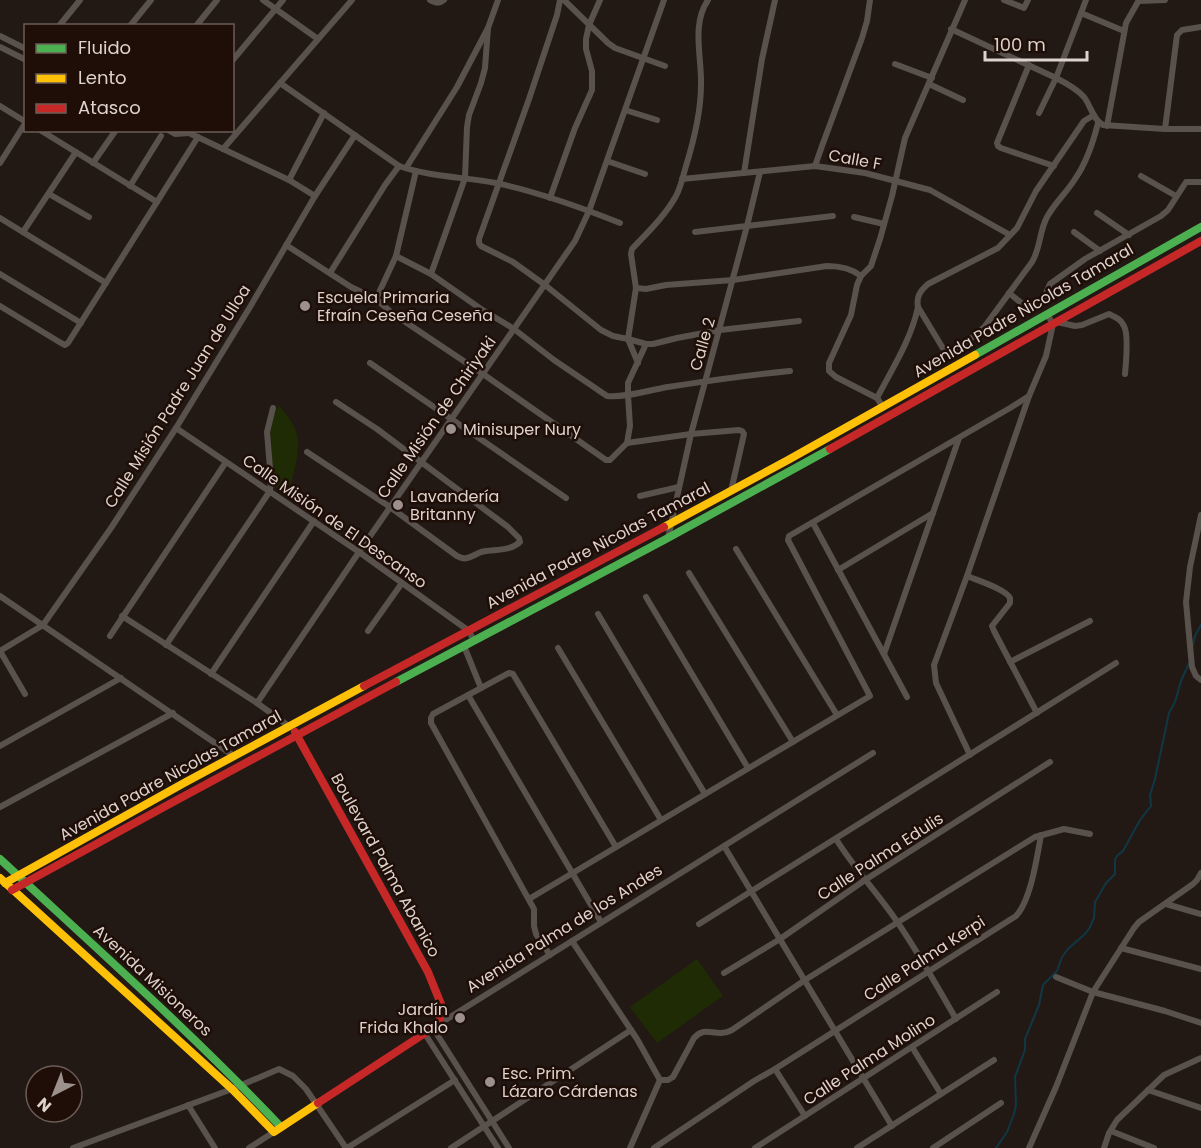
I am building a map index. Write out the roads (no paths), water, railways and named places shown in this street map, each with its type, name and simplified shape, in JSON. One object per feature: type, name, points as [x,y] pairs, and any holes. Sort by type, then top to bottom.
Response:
[{"type":"street","points":[[61,24],[80,0]]},
{"type":"street","points":[[132,24],[151,0]]},
{"type":"street","points":[[198,24],[217,0]]},
{"type":"street","points":[[263,0],[318,39]]},
{"type":"street","points":[[234,59],[283,0]]},
{"type":"street","points":[[223,149],[352,0]]},
{"type":"street","points":[[430,0],[436,3],[444,0]]},
{"type":"street","points":[[330,273],[385,185],[403,167],[457,87],[488,28],[498,0]]},
{"type":"street","points":[[665,66],[615,48],[562,0],[478,243],[513,262],[601,330],[613,336],[646,344],[663,343],[720,330],[798,321]]},
{"type":"street","points":[[550,198],[575,128],[592,90],[592,71],[586,49],[586,39],[589,25],[600,0]]},
{"type":"street","name":"Calle Misión de Chiriyaki","points":[[257,703],[575,241],[589,211],[664,0]]},
{"type":"street","points":[[638,363],[628,339],[636,288],[631,260],[632,249],[676,196],[682,180],[692,147],[701,101],[699,36],[702,10],[708,0]]},
{"type":"street","points":[[744,173],[762,59],[775,0]]},
{"type":"street","points":[[816,166],[862,38],[870,0]]},
{"type":"street","points":[[883,407],[877,398],[836,377],[829,371],[829,363],[851,315],[857,285],[861,276],[871,266],[906,138],[965,0]]},
{"type":"street","points":[[1004,0],[1021,8],[1026,6],[1028,0]]},
{"type":"street","points":[[1039,113],[1056,78],[1086,0]]},
{"type":"street","points":[[1107,126],[1126,23],[1139,0],[1165,0]]},
{"type":"street","points":[[1081,13],[1124,31]]},
{"type":"street","points":[[1165,129],[1177,35],[1182,30],[1201,27]]},
{"type":"street","points":[[431,274],[465,178],[467,127],[485,68],[488,28]]},
{"type":"street","points":[[918,307],[944,350],[951,352],[985,326],[1038,252],[1041,233],[1047,217],[1077,178],[1086,162],[1098,123],[1084,97],[1072,87],[951,29]]},
{"type":"street","points":[[0,36],[24,48]]},
{"type":"street","points":[[0,47],[24,59]]},
{"type":"street","points":[[895,64],[931,81],[963,100]]},
{"type":"street","points":[[1029,65],[997,143],[1001,148],[1054,166]]},
{"type":"street","points":[[280,83],[403,167],[500,184],[550,198],[620,223]]},
{"type":"street","points":[[0,106],[24,121]]},
{"type":"street","points":[[625,110],[657,120]]},
{"type":"street","points":[[289,180],[324,113]]},
{"type":"street","points":[[877,398],[903,349],[915,320],[917,300],[921,290],[928,284],[998,248],[1017,228],[1036,191],[1084,121],[1094,114]]},
{"type":"street","points":[[1098,123],[1107,126],[1201,129]]},
{"type":"street","points":[[0,162],[24,125]]},
{"type":"street","points":[[43,132],[157,202]]},
{"type":"street","points":[[51,138],[55,132]]},
{"type":"street","points":[[93,163],[115,132]]},
{"type":"street","points":[[174,132],[188,132],[289,180],[315,196]]},
{"type":"street","name":"Calle Misión Padre Juan de Ulloa","points":[[0,651],[43,625],[111,528],[176,428],[315,196],[355,135]]},
{"type":"street","points":[[130,186],[161,136]]},
{"type":"street","points":[[0,306],[65,345],[68,343],[198,137]]},
{"type":"street","points":[[23,232],[75,152]]},
{"type":"street","points":[[607,161],[645,174]]},
{"type":"street","name":"Calle F","points":[[682,180],[816,166],[865,173],[930,190],[1010,235]]},
{"type":"street","points":[[375,299],[396,256],[416,171]]},
{"type":"street","name":"Calle 2","points":[[669,538],[691,434],[760,172]]},
{"type":"street","points":[[1141,176],[1176,196]]},
{"type":"street","points":[[1047,301],[1046,293],[1050,284],[1085,260],[1161,216],[1168,210],[1186,182],[1201,182]]},
{"type":"street","points":[[49,194],[89,217]]},
{"type":"street","points":[[1097,213],[1129,235]]},
{"type":"street","points":[[695,232],[833,216]]},
{"type":"street","points":[[854,217],[884,224]]},
{"type":"street","points":[[0,218],[106,283]]},
{"type":"street","name":"Avenida Padre Nicolas Tamaral","points":[[2,882],[731,491],[1201,227]]},
{"type":"street","points":[[1074,232],[1100,251]]},
{"type":"street","name":"Avenida Padre Nicolas Tamaral","points":[[12,890],[669,538],[1201,241]]},
{"type":"street","points":[[286,245],[351,287],[375,299],[606,460],[610,460],[627,443],[630,426],[628,383],[646,344]]},
{"type":"street","points":[[396,256],[431,274],[514,329],[554,360],[608,396],[618,397],[705,381],[790,371]]},
{"type":"street","points":[[636,288],[646,289],[666,285],[733,280],[827,266],[853,270],[861,276]]},
{"type":"street","points":[[0,274],[81,323]]},
{"type":"street","points":[[1009,293],[1030,310]]},
{"type":"street","points":[[1047,314],[1054,322],[1076,326],[1109,314],[1118,319],[1125,327],[1127,352],[1125,374]]},
{"type":"street","points":[[970,755],[936,683],[934,665],[1029,396],[1046,356],[1054,322]]},
{"type":"street","points":[[370,363],[566,498]]},
{"type":"street","points":[[529,899],[870,696],[788,540],[789,536],[1029,396]]},
{"type":"street","points":[[307,452],[390,507],[462,559],[517,545],[520,542],[508,527],[377,429],[336,402]]},
{"type":"street","points":[[166,645],[270,491],[271,472],[267,432],[273,408]]},
{"type":"street","name":"Calle Misión de El Descanso","points":[[176,428],[359,552],[469,631],[474,641]]},
{"type":"street","points":[[627,443],[691,434],[742,431],[744,434],[731,491]]},
{"type":"street","points":[[884,654],[959,437]]},
{"type":"street","points":[[110,636],[226,462]]},
{"type":"street","points":[[640,496],[679,486]]},
{"type":"street","points":[[838,570],[933,513]]},
{"type":"street","points":[[1201,515],[1186,602],[1192,667],[1196,676],[1201,680]]},
{"type":"street","points":[[211,674],[314,521]]},
{"type":"street","points":[[813,523],[907,697]]},
{"type":"street","points":[[736,549],[837,715]]},
{"type":"street","points":[[689,573],[793,742]]},
{"type":"street","points":[[967,576],[1006,593],[1010,598],[1010,603],[992,626],[1037,713]]},
{"type":"street","points":[[368,631],[402,584]]},
{"type":"street","points":[[0,596],[234,756]]},
{"type":"street","points":[[646,597],[748,768]]},
{"type":"street","points":[[598,614],[705,794]]},
{"type":"street","points":[[122,616],[257,703],[290,727]]},
{"type":"street","points":[[1010,662],[1090,621]]},
{"type":"street","points":[[464,646],[481,688]]},
{"type":"street","points":[[558,648],[661,820]]},
{"type":"street","points":[[0,651],[26,694]]},
{"type":"street","points":[[699,924],[1116,663]]},
{"type":"street","points":[[550,955],[536,934],[534,909],[529,899],[431,723],[433,714],[513,674],[616,847]]},
{"type":"street","points":[[0,746],[121,678]]},
{"type":"street","points":[[468,695],[601,922]]},
{"type":"street","points":[[0,807],[173,713]]},
{"type":"street","name":"Boulevard Palma Abanico","points":[[290,727],[298,735],[428,972],[441,1004],[436,1026],[508,1148]]},
{"type":"street","name":"Avenida Palma de los Andes","points":[[278,1130],[436,1026],[873,753]]},
{"type":"street","name":"Calle Palma Edulis","points":[[724,973],[780,939],[865,880],[1050,762]]},
{"type":"street","points":[[660,1080],[673,1077],[698,1033],[704,1031],[726,1033],[805,980],[1035,837],[1064,829],[1090,834]]},
{"type":"street","name":"Calle Palma Kerpi","points":[[654,1148],[754,1081],[775,1070],[1016,916],[1022,908],[1034,873],[1041,835]]},
{"type":"street","points":[[836,839],[850,861],[898,923],[922,959],[956,1019]]},
{"type":"street","points":[[724,846],[892,1126]]},
{"type":"street","name":"Avenida Misioneros","points":[[0,859],[241,1085],[278,1130]]},
{"type":"street","points":[[1029,1148],[1056,1087],[1093,992],[1139,922],[1193,884],[1201,873]]},
{"type":"street","name":"Avenida Misioneros","points":[[2,882],[278,1130]]},
{"type":"street","points":[[1166,904],[1201,914]]},
{"type":"street","points":[[572,941],[631,1030],[660,1080]]},
{"type":"street","points":[[1121,948],[1201,969]]},
{"type":"street","points":[[1056,977],[1093,992],[1201,1023]]},
{"type":"street","name":"Calle Palma Molino","points":[[755,1148],[997,992]]},
{"type":"street","points":[[451,1148],[631,1030]]},
{"type":"street","points":[[425,1034],[498,1148]]},
{"type":"street","points":[[912,1047],[941,1094]]},
{"type":"street","points":[[1104,1147],[1117,1120],[1164,1075],[1201,1058]]},
{"type":"street","points":[[857,1148],[994,1060]]},
{"type":"street","points":[[73,1148],[232,1089],[279,1069],[293,1076],[306,1089],[347,1148],[455,1080]]},
{"type":"street","points":[[775,1070],[805,1116]]},
{"type":"street","points":[[630,1148],[660,1080]]},
{"type":"street","points":[[1148,1090],[1201,1108]]},
{"type":"street","points":[[933,1148],[1001,1103]]},
{"type":"street","points":[[188,1105],[215,1148]]},
{"type":"street","points":[[249,1148],[278,1130]]},
{"type":"street","points":[[1111,1131],[1154,1148]]},
{"type":"street","points":[[768,1140],[774,1148]]},
{"type":"waterway","points":[[1193,645],[1201,625]]},
{"type":"waterway","points":[[996,1148],[1007,1132],[1014,1114],[1015,1077],[1025,1050],[1025,1039],[1039,1005],[1043,985],[1057,971],[1068,949],[1090,927],[1094,918],[1095,902],[1106,883],[1115,874],[1115,859],[1123,851],[1140,820],[1151,806],[1150,795],[1169,713],[1189,663]]},
{"type":"place","name":"Escuela Primaria Efraín Ceseña Ceseña","points":[[305,306]]},
{"type":"place","name":"Minisuper Nury","points":[[451,429]]},
{"type":"place","name":"Lavandería Britanny","points":[[398,505]]},
{"type":"place","name":"Jardín Frida Khalo","points":[[460,1018]]},
{"type":"place","name":"Esc. Prim. Lázaro Cárdenas","points":[[490,1082]]}]
